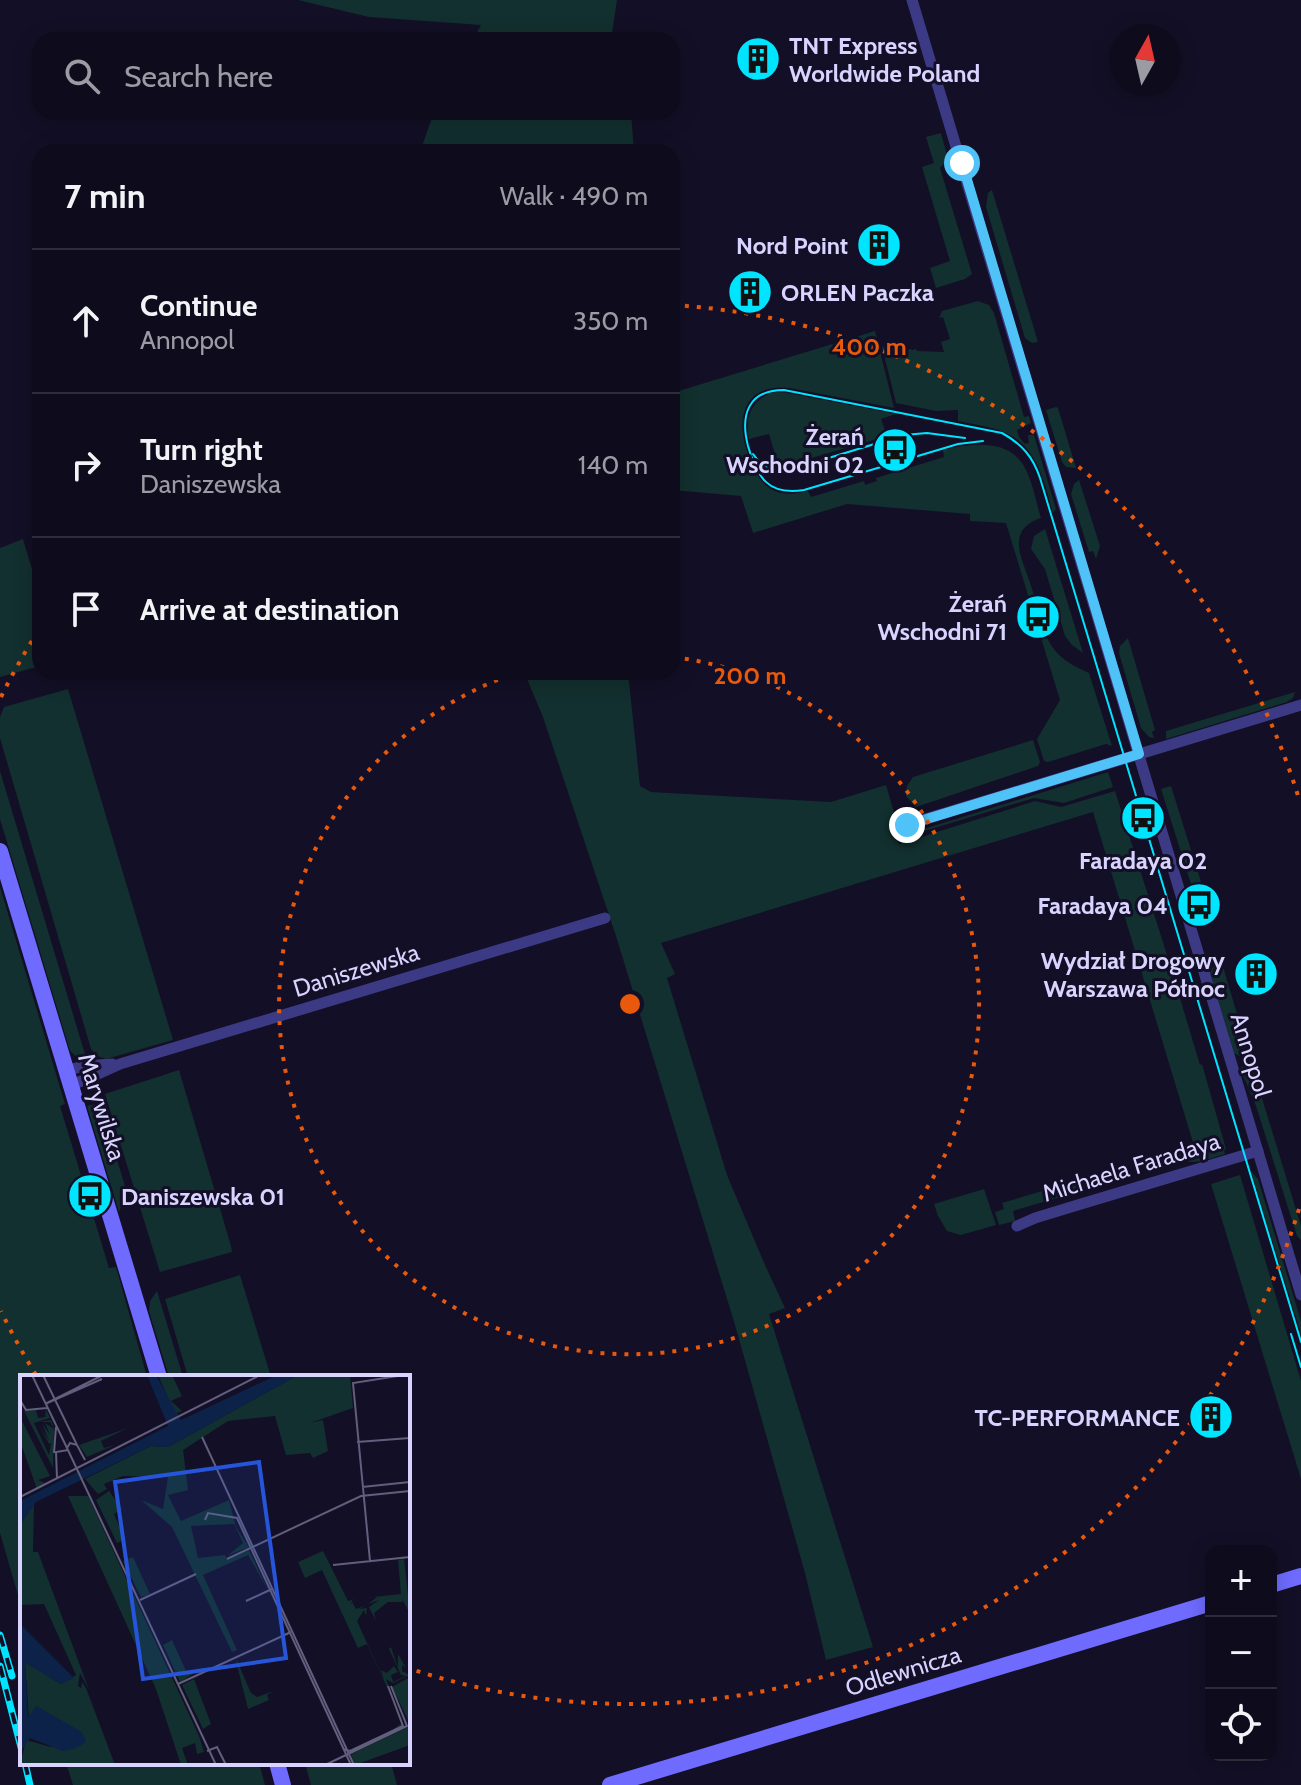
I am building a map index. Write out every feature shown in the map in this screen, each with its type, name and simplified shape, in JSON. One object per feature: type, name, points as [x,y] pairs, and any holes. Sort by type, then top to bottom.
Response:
[{"type":"street","name":"Annopol","points":[[912,0],[1301,1295]]},
{"type":"street","points":[[899,827],[1301,705]]},
{"type":"street","name":"Marywilska","points":[[0,851],[158,1375]]},
{"type":"street","name":"Daniszewska","points":[[68,1078],[83,1066],[120,1064],[605,918]]},
{"type":"street","name":"Michaela Faradaya","points":[[1017,1226],[1258,1151]]},
{"type":"street","points":[[1277,1583],[1301,1576]]},
{"type":"street","name":"Odlewnicza","points":[[610,1785],[1205,1605]]},
{"type":"street","points":[[278,1765],[283,1785]]},
{"type":"green space","points":[[298,0],[617,0],[612,32],[477,32],[481,25],[369,17]]},
{"type":"green space","points":[[431,120],[632,120],[633,144],[423,144]]},
{"type":"green space","points":[[941,133],[948,159],[940,168],[972,274],[936,288],[930,268],[950,261],[922,167],[934,163],[926,137]]},
{"type":"green space","points":[[992,190],[1038,342],[1032,343],[1025,338],[986,207],[988,193]]},
{"type":"green space","points":[[978,301],[989,305],[994,313],[1024,417],[1029,416],[1031,423],[1017,430],[1019,437],[1025,444],[1029,443],[1028,435],[1034,435],[1056,509],[1053,513],[1037,465],[1031,454],[1013,437],[996,429],[958,421],[958,410],[936,411],[896,403],[882,347],[894,345],[896,349],[906,346],[907,350],[944,352],[941,342],[950,339],[943,317],[939,318],[942,311]]},
{"type":"green space","points":[[875,331],[894,408],[790,388],[764,390],[748,403],[742,423],[746,448],[760,479],[775,491],[808,491],[811,497],[864,481],[865,485],[877,481],[876,478],[944,457],[943,450],[988,445],[1009,451],[1025,468],[1041,518],[1022,531],[1019,548],[1048,640],[1056,652],[1089,673],[1112,746],[1106,744],[1044,761],[1037,739],[1060,700],[1006,523],[970,521],[970,514],[847,504],[753,533],[741,496],[680,491],[680,391]]},
{"type":"green space","points":[[775,392],[896,414],[881,419],[887,436],[781,465],[769,434],[749,439],[748,431],[749,416],[755,404]]},
{"type":"green space","points":[[1056,407],[1076,468],[1066,467],[1062,462],[1046,410]]},
{"type":"green space","points":[[1079,480],[1100,546],[1096,559],[1093,551],[1089,552],[1071,494]]},
{"type":"green space","points":[[1045,529],[1083,653],[1065,636],[1045,569],[1031,549],[1034,536]]},
{"type":"green space","points":[[23,539],[32,569],[32,668],[0,677],[0,548]]},
{"type":"green space","points":[[1128,638],[1155,730],[1152,732],[1154,738],[1141,728],[1119,653],[1120,646]]},
{"type":"green space","points":[[527,680],[629,680],[640,786],[651,792],[831,802],[886,785],[901,836],[1108,772],[1113,787],[1064,803],[1034,798],[898,839],[899,844],[1035,801],[1061,807],[1115,791],[1174,977],[1170,978],[1173,988],[1177,988],[1202,1064],[1225,1154],[1193,1162],[1175,1156],[1195,1149],[1093,812],[661,943],[675,974],[667,978],[727,1175],[785,1308],[769,1314],[873,1647],[826,1660],[805,1573],[735,1325],[616,936],[543,717]]},
{"type":"green space","points":[[68,689],[173,1040],[106,1059],[97,1056],[91,1049],[0,738],[0,717],[4,707]]},
{"type":"green space","points":[[1295,692],[1287,702],[1166,739],[1166,731]]},
{"type":"green space","points":[[1033,740],[1040,762],[1038,766],[916,807],[906,796],[907,786],[913,777]]},
{"type":"green space","points":[[0,771],[87,1061],[70,1051],[0,819]]},
{"type":"green space","points":[[1171,786],[1205,895],[1199,897],[1196,886],[1192,887],[1161,789]]},
{"type":"green space","points":[[0,887],[65,1104],[60,1106],[109,1268],[116,1267],[146,1375],[20,1375],[20,1602],[0,1533]]},
{"type":"green space","points":[[1221,960],[1249,1054],[1241,1057],[1234,1053],[1210,973],[1215,963]]},
{"type":"green space","points":[[1251,1062],[1301,1226],[1301,1240],[1297,1236],[1256,1106],[1240,1068]]},
{"type":"green space","points":[[179,1070],[232,1252],[160,1272],[105,1094]]},
{"type":"green space","points":[[100,1103],[127,1193],[119,1212],[87,1106]]},
{"type":"green space","points":[[1119,1168],[1122,1179],[1013,1211],[1015,1221],[999,1225],[995,1212],[1004,1209],[1002,1203]]},
{"type":"green space","points":[[1251,1171],[1258,1179],[1301,1321],[1301,1334]]},
{"type":"green space","points":[[1240,1175],[1301,1381],[1301,1479],[1211,1184]]},
{"type":"green space","points":[[984,1189],[996,1225],[961,1235],[947,1231],[934,1204]]},
{"type":"green space","points":[[240,1275],[270,1375],[187,1375],[165,1299]]},
{"type":"green space","points":[[157,1291],[182,1375],[168,1375],[149,1311],[150,1301]]},
{"type":"green space","points":[[67,1765],[260,1765],[265,1785],[73,1785]]},
{"type":"green space","points":[[306,1765],[392,1765],[397,1785],[311,1785]]},
{"type":"tram line","points":[[983,441],[958,444],[792,491],[773,487],[760,475],[748,446],[745,424],[746,415],[755,400],[762,394],[784,390],[1002,433],[1030,457],[1040,478],[1301,1342]]},
{"type":"tram line","points":[[753,454],[767,467],[786,471],[904,435],[927,433],[965,438]]},
{"type":"tram line","points":[[1291,1334],[1301,1367]]},
{"type":"railway","points":[[0,1635],[12,1676]]},
{"type":"railway","points":[[0,1666],[20,1743]]},
{"type":"railway","points":[[25,1765],[30,1785]]},
{"type":"place","name":"TNT Express Worldwide Poland","points":[[758,59]]},
{"type":"place","name":"Nord Point","points":[[879,245]]},
{"type":"place","name":"ORLEN Paczka","points":[[750,292]]},
{"type":"place","name":"Żerań Wschodni 02","points":[[895,450]]},
{"type":"place","name":"Żerań Wschodni 71","points":[[1038,617]]},
{"type":"place","name":"Faradaya 02","points":[[1143,818]]},
{"type":"place","name":"Faradaya 04","points":[[1199,905]]},
{"type":"place","name":"Wydział Drogowy Warszawa Północ","points":[[1256,974]]},
{"type":"place","name":"Daniszewska 01","points":[[90,1196]]},
{"type":"place","name":"TC-PERFORMANCE","points":[[1211,1417]]},
{"type":"route","points":[[907,825],[1139,754],[962,163]]}]
